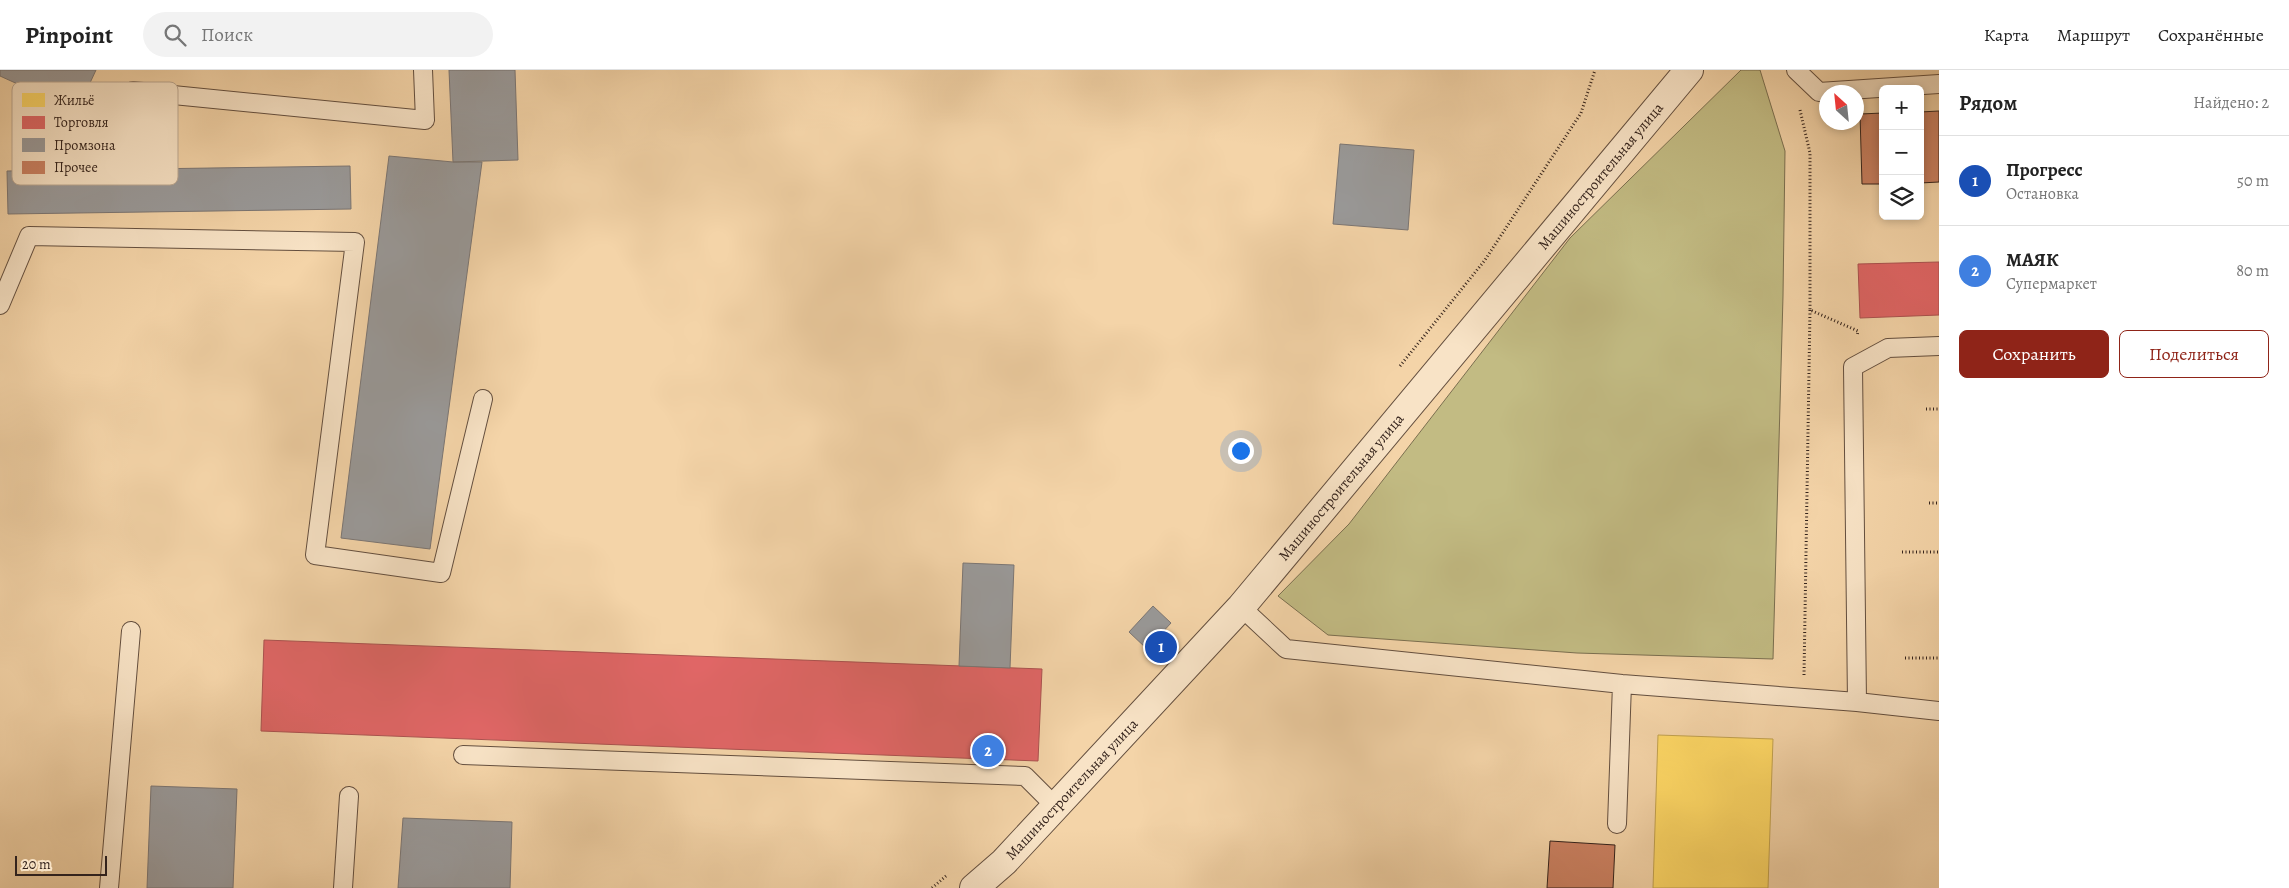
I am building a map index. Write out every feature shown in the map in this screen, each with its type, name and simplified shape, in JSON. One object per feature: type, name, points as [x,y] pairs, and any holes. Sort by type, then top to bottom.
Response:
[{"type":"street","name":"Машиностроительная улица","points":[[974,888],[1004,862],[1241,607],[1689,70]]},
{"type":"lane","points":[[178,95],[426,120],[423,70]]},
{"type":"lane","points":[[1796,70],[1819,92],[1939,84]]},
{"type":"lane","points":[[0,305],[29,236],[355,242],[315,555],[441,573],[482,399]]},
{"type":"lane","points":[[1857,702],[1853,367],[1888,348],[1939,346]]},
{"type":"lane","points":[[1241,607],[1286,649],[1622,684],[1804,697],[1939,711]]},
{"type":"lane","points":[[108,888],[131,631]]},
{"type":"lane","points":[[1617,824],[1622,684]]},
{"type":"lane","points":[[463,755],[1025,776],[1055,806]]},
{"type":"lane","points":[[343,888],[349,796]]},
{"type":"path","points":[[1400,367],[1485,260],[1581,112],[1595,70]]},
{"type":"path","points":[[1799,106],[1810,153],[1810,310],[1804,697]]},
{"type":"path","points":[[1810,310],[1858,331],[1853,367]]},
{"type":"path","points":[[1926,409],[1939,409]]},
{"type":"path","points":[[1929,503],[1939,503]]},
{"type":"path","points":[[1902,552],[1939,552]]},
{"type":"path","points":[[1905,658],[1939,658]]},
{"type":"path","points":[[932,888],[952,871]]},
{"type":"shaded area","points":[[1741,70],[1760,70],[1785,151],[1773,659],[1577,653],[1328,635],[1278,596],[1349,524],[1570,238]]},
{"type":"building: Жильё","points":[[1658,735],[1773,739],[1768,888],[1653,888]]},
{"type":"building: Торговля","points":[[1939,262],[1939,315],[1860,318],[1858,264]]},
{"type":"building: Торговля","points":[[264,640],[1042,669],[1038,761],[261,731]]},
{"type":"building: Промзона","points":[[0,70],[96,70],[90,82],[13,82],[0,76]]},
{"type":"building: Промзона","points":[[449,70],[515,70],[518,160],[453,162]]},
{"type":"building: Промзона","points":[[1340,144],[1414,150],[1408,230],[1333,224]]},
{"type":"building: Промзона","points":[[389,156],[453,162],[482,162],[430,549],[341,538]]},
{"type":"building: Промзона","points":[[350,166],[351,209],[8,214],[7,171],[12,171],[12,185],[178,185],[178,169]]},
{"type":"building: Промзона","points":[[963,563],[1014,565],[1010,668],[959,666]]},
{"type":"building: Промзона","points":[[1153,606],[1171,623],[1147,649],[1129,632]]},
{"type":"building: Промзона","points":[[151,786],[237,789],[233,888],[147,888]]},
{"type":"building: Промзона","points":[[403,818],[512,822],[510,888],[398,888]]},
{"type":"building: Прочее","points":[[1939,111],[1939,182],[1924,183],[1924,112]]},
{"type":"building: Прочее","points":[[1879,113],[1879,184],[1862,184],[1860,130],[1864,130],[1864,114]]},
{"type":"building: Прочее","points":[[1550,841],[1615,845],[1613,888],[1547,888]]},
{"type":"place","name":"Прогресс","points":[[1161,647]]},
{"type":"place","name":"МАЯК","points":[[988,751]]}]
